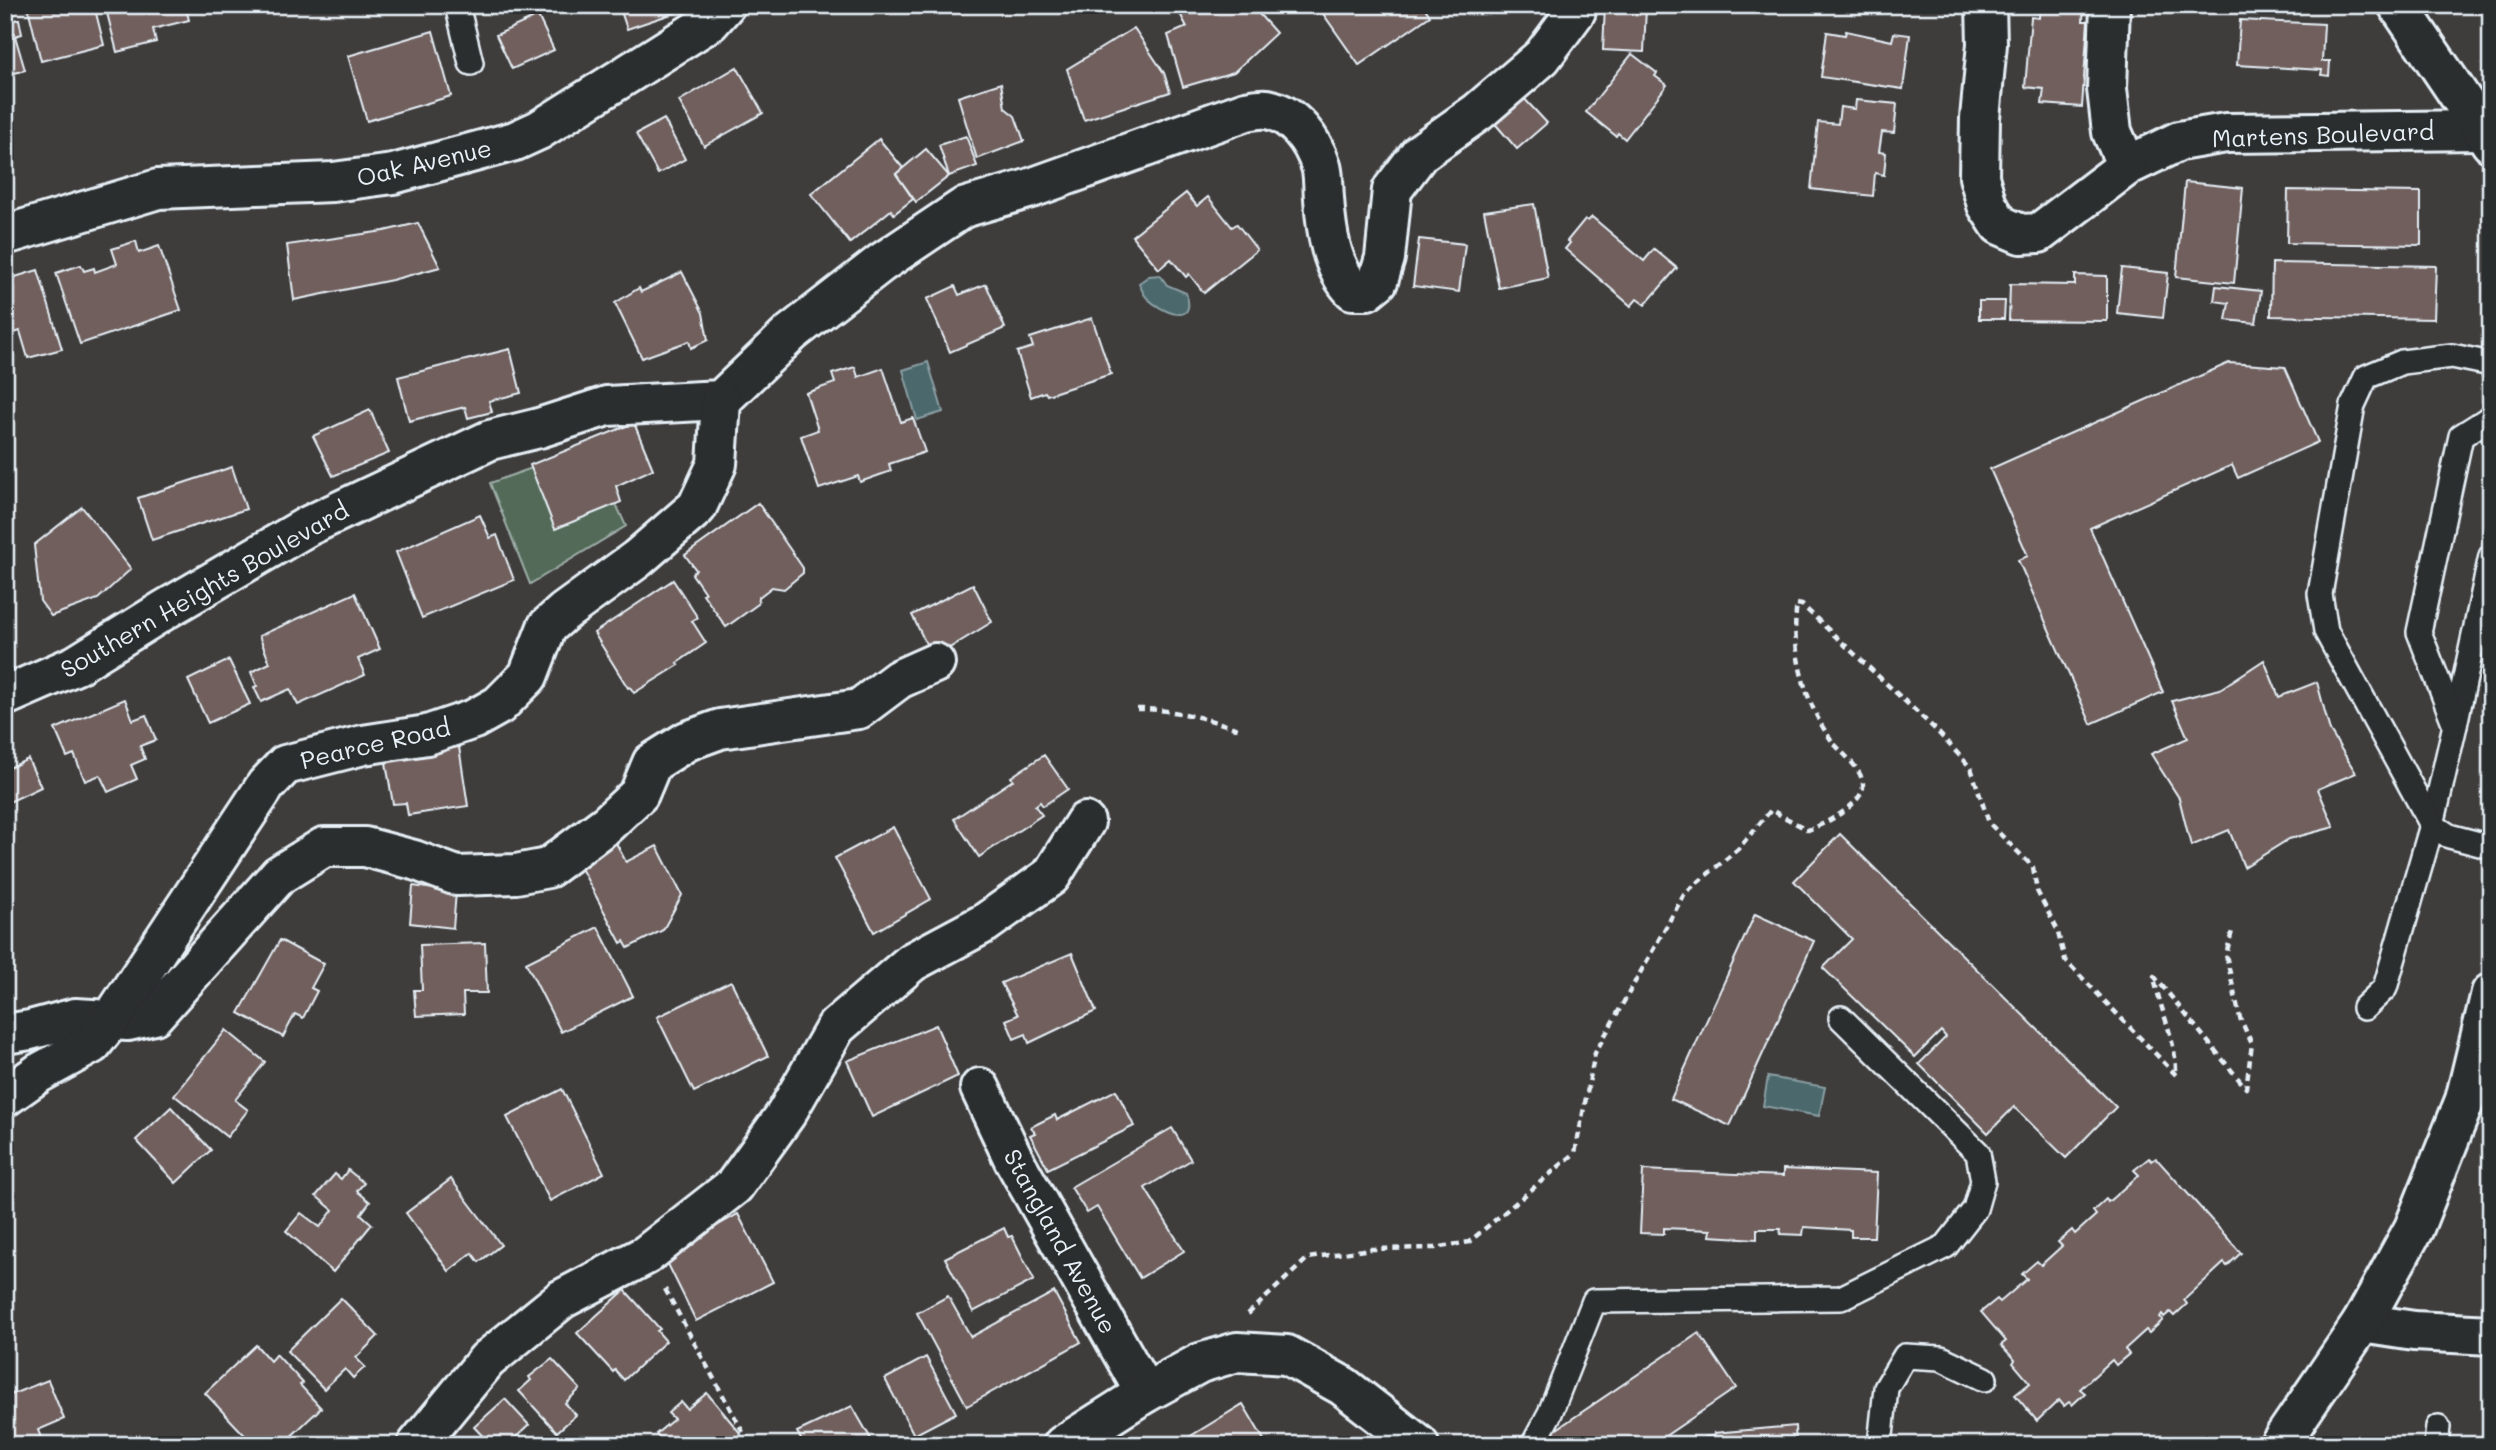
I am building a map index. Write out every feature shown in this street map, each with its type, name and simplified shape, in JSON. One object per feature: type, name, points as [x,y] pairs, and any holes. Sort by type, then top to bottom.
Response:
[{"type":"street","name":"Oak Avenue","points":[[5,235],[158,189],[333,182],[393,174],[515,141],[539,130],[710,22],[725,5]]},
{"type":"street","points":[[720,400],[791,333],[881,263],[963,208],[1031,188],[1246,111],[1266,109],[1286,116],[1298,125],[1322,168],[1325,209],[1335,260],[1343,279],[1353,290],[1367,290],[1378,281],[1385,258],[1392,190],[1420,153],[1478,112],[1542,57],[1576,11],[1577,5]]},
{"type":"street","name":"Martens Boulevard","points":[[1986,5],[1987,44],[1980,118],[1979,177],[1987,205],[2000,225],[2021,234],[2039,233],[2127,166],[2179,141],[2226,133],[2486,136]]},
{"type":"street","points":[[2110,5],[2107,89],[2112,132],[2127,166]]},
{"type":"street","points":[[2398,5],[2486,136]]},
{"type":"street","name":"Southern Heights Boulevard","points":[[5,695],[76,665],[308,526],[490,440],[539,428],[607,406],[720,400]]},
{"type":"street","name":"Pearce Road","points":[[5,1097],[39,1073],[92,1044],[111,1020],[266,785],[285,765],[363,745],[427,735],[474,719],[499,705],[528,676],[547,627],[637,559],[697,507],[717,464],[720,400]]},
{"type":"street","points":[[5,1034],[75,1018],[128,1021],[154,1015],[279,875],[324,847],[365,847],[414,860],[457,876],[516,874],[548,868],[607,824],[639,793],[652,763],[687,741],[720,729],[859,709],[899,679],[935,663]]},
{"type":"street","points":[[417,1445],[487,1360],[562,1299],[646,1255],[734,1186],[786,1114],[836,1027],[912,962],[985,923],[1051,876],[1085,822]]},
{"type":"street","points":[[2279,1445],[2362,1323],[2414,1228],[2465,1100],[2491,993]]},
{"type":"street","name":"Stangland Avenue","points":[[980,1088],[1014,1160],[1145,1393]]},
{"type":"street","points":[[2362,1323],[2414,1331],[2491,1335]]},
{"type":"street","points":[[1063,1445],[1145,1393],[1199,1363],[1237,1352],[1287,1355],[1343,1386],[1419,1445]]},
{"type":"lane","points":[[457,5],[471,63]]},
{"type":"lane","points":[[2491,364],[2452,356],[2402,362],[2366,377],[2353,405],[2320,594],[2326,631],[2432,825],[2449,836],[2491,847]]},
{"type":"lane","points":[[2455,725],[2419,632],[2461,436],[2491,417]]},
{"type":"lane","points":[[2364,1008],[2385,988],[2432,825],[2491,556]]},
{"type":"lane","points":[[1533,1445],[1550,1413],[1594,1301],[1841,1298],[1947,1246],[1975,1209],[1983,1181],[1978,1153],[1841,1018]]},
{"type":"lane","points":[[1880,1445],[1886,1388],[1905,1356],[1941,1358],[1985,1379]]},
{"type":"path","points":[[1237,1352],[1247,1315],[1308,1258],[1371,1249],[1435,1248],[1469,1242],[1576,1153],[1595,1053],[1685,893],[1738,849],[1771,810],[1808,830],[1825,824],[1845,810],[1862,792],[1859,772],[1831,739],[1811,704],[1799,665],[1797,604],[1802,605],[1935,729],[1971,768],[1989,822],[2033,867],[2037,891],[2057,929],[2065,960],[2176,1075],[2177,1061],[2154,975],[2246,1088],[2252,1044],[2240,1018],[2226,955],[2232,931]]},
{"type":"path","points":[[1137,709],[1156,709],[1208,719],[1238,729]]},
{"type":"path","points":[[646,1255],[750,1445]]},
{"type":"green space","points":[[532,468],[555,529],[616,504],[626,526],[530,584],[490,483]]},
{"type":"water","points":[[1160,275],[1167,285],[1186,293],[1187,311],[1183,314],[1161,308],[1143,293],[1139,283],[1149,276]]},
{"type":"water","points":[[928,362],[943,412],[917,420],[903,370]]},
{"type":"water","points":[[1768,1077],[1825,1087],[1819,1116],[1763,1106]]},
{"type":"building","points":[[5,5],[11,21],[19,19],[22,34],[15,36],[25,70],[5,76]]},
{"type":"building","points":[[38,5],[94,5],[104,45],[41,61],[28,8]]},
{"type":"building","points":[[105,5],[185,5],[189,20],[153,29],[156,42],[117,52]]},
{"type":"building","points":[[619,5],[675,5],[677,12],[627,29]]},
{"type":"building","points":[[1251,5],[1276,33],[1234,72],[1183,87],[1168,35],[1187,27],[1176,6]]},
{"type":"building","points":[[1317,5],[1423,5],[1430,16],[1359,65]]},
{"type":"building","points":[[1605,5],[1646,7],[1644,52],[1603,50]]},
{"type":"building","points":[[2040,5],[2084,6],[2083,21],[2088,21],[2082,107],[2042,104],[2044,89],[2025,87],[2031,17],[2039,18]]},
{"type":"building","points":[[2245,5],[2300,5],[2300,9]]},
{"type":"building","points":[[538,16],[554,50],[512,69],[496,35]]},
{"type":"building","points":[[2240,20],[2324,24],[2322,61],[2330,61],[2329,76],[2321,75],[2322,70],[2237,65]]},
{"type":"building","points":[[1134,28],[1164,73],[1170,92],[1084,120],[1067,69]]},
{"type":"building","points":[[433,31],[451,96],[367,121],[348,56]]},
{"type":"building","points":[[1846,31],[1892,41],[1894,33],[1910,35],[1903,89],[1821,77],[1827,32],[1845,35]]},
{"type":"building","points":[[1632,54],[1657,73],[1655,76],[1667,85],[1625,139],[1618,133],[1616,136],[1586,112]]},
{"type":"building","points":[[737,67],[763,113],[704,146],[679,101]]},
{"type":"building","points":[[1001,83],[1005,108],[1015,116],[1024,141],[977,159],[958,97]]},
{"type":"building","points":[[1520,94],[1547,123],[1517,149],[1491,119]]},
{"type":"building","points":[[1856,100],[1897,104],[1894,133],[1882,132],[1879,152],[1886,153],[1884,175],[1875,173],[1873,196],[1811,189],[1818,122],[1838,124],[1840,107],[1855,109]]},
{"type":"building","points":[[664,119],[685,159],[658,174],[636,134]]},
{"type":"building","points":[[966,136],[977,166],[949,176],[939,145]]},
{"type":"building","points":[[879,139],[903,168],[896,174],[913,199],[894,214],[891,210],[850,243],[811,194]]},
{"type":"building","points":[[926,149],[949,176],[916,202],[896,174]]},
{"type":"building","points":[[2185,182],[2243,188],[2234,283],[2176,277]]},
{"type":"building","points":[[2288,190],[2421,192],[2421,245],[2287,243]]},
{"type":"building","points":[[1186,193],[1197,206],[1208,197],[1232,227],[1237,224],[1257,250],[1204,293],[1189,274],[1186,277],[1171,259],[1159,269],[1132,236]]},
{"type":"building","points":[[1534,204],[1548,278],[1499,288],[1484,211]]},
{"type":"building","points":[[1592,217],[1644,261],[1654,249],[1677,268],[1645,305],[1637,299],[1631,306],[1565,249],[1570,243],[1567,241],[1585,219],[1588,221]]},
{"type":"building","points":[[418,223],[440,267],[294,300],[287,245],[384,231]]},
{"type":"building","points":[[1419,239],[1465,244],[1459,292],[1413,286]]},
{"type":"building","points":[[136,241],[139,253],[159,246],[181,310],[80,344],[56,273],[81,265],[84,271],[94,268],[95,272],[117,264],[112,249]]},
{"type":"building","points":[[2272,263],[2436,266],[2434,319],[2271,316]]},
{"type":"building","points":[[2122,268],[2168,273],[2163,318],[2117,313]]},
{"type":"building","points":[[38,270],[62,349],[28,358],[20,331],[5,336],[5,280]]},
{"type":"building","points":[[682,272],[703,313],[708,340],[691,348],[689,341],[642,358],[615,303],[639,288],[641,292]]},
{"type":"building","points":[[2075,275],[2107,276],[2107,321],[2009,320],[2010,284],[2075,285]]},
{"type":"building","points":[[986,284],[1005,328],[950,352],[927,299],[955,286],[959,295]]},
{"type":"building","points":[[2216,286],[2261,291],[2256,323],[2226,320],[2229,303],[2214,301]]},
{"type":"building","points":[[1979,301],[2005,301],[2004,319],[1979,319]]},
{"type":"building","points":[[1092,318],[1111,374],[1047,395],[1045,392],[1031,397],[1017,352],[1033,347],[1030,338]]},
{"type":"building","points":[[510,349],[521,393],[489,401],[492,412],[468,418],[465,407],[409,421],[398,377]]},
{"type":"building","points":[[2229,363],[2285,367],[2318,442],[2238,478],[2232,465],[2090,528],[2163,692],[2091,724],[2018,560],[2028,556],[1990,469]]},
{"type":"building","points":[[855,367],[858,377],[883,368],[901,422],[913,418],[925,452],[889,464],[891,471],[860,482],[858,476],[819,489],[801,436],[818,430],[806,393],[835,383],[832,374]]},
{"type":"building","points":[[370,410],[389,453],[333,476],[313,436]]},
{"type":"building","points":[[634,423],[653,469],[616,486],[621,502],[555,529],[530,465]]},
{"type":"building","points":[[232,467],[246,509],[152,540],[138,498]]},
{"type":"building","points":[[758,503],[803,568],[803,573],[784,589],[772,587],[759,597],[758,604],[726,627],[703,594],[705,593],[692,574],[696,570],[685,555]]},
{"type":"building","points":[[82,507],[131,569],[98,599],[51,616],[40,601],[34,545]]},
{"type":"building","points":[[480,515],[490,538],[497,535],[514,580],[422,618],[396,552]]},
{"type":"building","points":[[673,580],[698,618],[692,621],[706,643],[677,663],[679,665],[634,693],[628,688],[594,633]]},
{"type":"building","points":[[973,584],[992,622],[933,658],[912,615]]},
{"type":"building","points":[[355,593],[380,649],[358,659],[365,675],[298,705],[290,689],[261,702],[251,672],[270,663],[259,636]]},
{"type":"building","points":[[229,660],[250,704],[208,723],[188,680]]},
{"type":"building","points":[[2264,660],[2279,697],[2317,682],[2330,731],[2356,773],[2318,789],[2334,827],[2289,839],[2244,867],[2229,830],[2191,846],[2179,798],[2151,754],[2188,738],[2172,701],[2220,689]]},
{"type":"building","points":[[125,699],[133,720],[146,715],[156,740],[140,746],[145,759],[131,765],[137,779],[108,792],[100,775],[85,781],[74,754],[67,757],[55,729]]},
{"type":"building","points":[[459,747],[468,806],[408,815],[406,803],[393,804],[385,757]]},
{"type":"building","points":[[1044,755],[1068,789],[1043,806],[1040,802],[1035,806],[1042,815],[979,857],[954,819],[1013,780],[1011,777]]},
{"type":"building","points":[[28,759],[41,787],[5,804],[5,770]]},
{"type":"building","points":[[893,827],[931,899],[874,932],[835,858]]},
{"type":"building","points":[[1840,834],[2116,1107],[2066,1158],[2014,1107],[1988,1133],[1919,1064],[1946,1037],[1941,1031],[1915,1057],[1823,968],[1852,939],[1794,881]]},
{"type":"building","points":[[613,837],[626,862],[657,846],[682,895],[663,930],[628,948],[624,941],[621,943],[575,857]]},
{"type":"building","points":[[413,886],[456,892],[453,928],[410,923]]},
{"type":"building","points":[[1755,914],[1814,941],[1730,1126],[1671,1099]]},
{"type":"building","points":[[598,927],[633,996],[561,1032],[526,963]]},
{"type":"building","points":[[280,940],[324,964],[311,988],[317,991],[303,1018],[295,1014],[283,1037],[239,1013]]},
{"type":"building","points":[[485,943],[487,993],[463,993],[464,1014],[416,1016],[414,990],[422,990],[420,945]]},
{"type":"building","points":[[1072,953],[1096,1011],[1029,1043],[1026,1034],[1014,1039],[1006,1020],[1018,1015],[1001,983]]},
{"type":"building","points":[[731,981],[768,1056],[694,1092],[657,1017]]},
{"type":"building","points":[[936,1025],[958,1076],[872,1117],[847,1061]]},
{"type":"building","points":[[226,1030],[265,1062],[235,1100],[248,1110],[227,1137],[174,1095]]},
{"type":"building","points":[[562,1089],[604,1173],[550,1201],[507,1117]]},
{"type":"building","points":[[1116,1090],[1134,1126],[1048,1169],[1030,1135],[1035,1133],[1031,1127],[1055,1115],[1057,1120]]},
{"type":"building","points":[[171,1107],[211,1150],[176,1183],[136,1140]]},
{"type":"building","points":[[1172,1128],[1191,1160],[1145,1188],[1184,1251],[1140,1278],[1097,1207],[1087,1213],[1071,1187]]},
{"type":"building","points":[[2149,1158],[2152,1161],[2156,1158],[2241,1253],[2227,1266],[2224,1263],[2184,1300],[2187,1304],[2174,1316],[2170,1312],[2164,1317],[2162,1314],[2160,1317],[2163,1320],[2149,1333],[2146,1330],[2125,1349],[2129,1354],[2116,1365],[2112,1360],[2080,1389],[2085,1393],[2072,1405],[2069,1402],[2064,1406],[2059,1400],[2037,1421],[2015,1395],[2030,1383],[2001,1345],[2006,1341],[1981,1312],[1997,1299],[2000,1302],[2027,1279],[2022,1274],[2037,1261],[2041,1265],[2062,1246],[2058,1242],[2072,1230],[2075,1234],[2096,1215],[2093,1211],[2106,1199],[2108,1202],[2139,1175],[2134,1170]]},
{"type":"building","points":[[1783,1169],[1877,1173],[1874,1237],[1851,1237],[1851,1230],[1804,1227],[1803,1235],[1780,1234],[1781,1229],[1757,1229],[1757,1239],[1710,1236],[1711,1230],[1664,1228],[1664,1234],[1640,1233],[1643,1170],[1783,1176]]},
{"type":"building","points":[[348,1170],[364,1183],[357,1191],[370,1202],[361,1214],[372,1224],[333,1272],[286,1231],[301,1213],[320,1227],[333,1210],[316,1196],[335,1174],[341,1179]]},
{"type":"building","points":[[451,1179],[501,1245],[479,1262],[472,1253],[449,1271],[406,1213]]},
{"type":"building","points":[[738,1214],[773,1282],[696,1321],[664,1256]]},
{"type":"building","points":[[1004,1228],[1008,1237],[1012,1236],[1034,1280],[973,1312],[945,1258]]},
{"type":"building","points":[[2488,1243],[2491,1244],[2491,1268],[2483,1266]]},
{"type":"building","points":[[625,1290],[660,1329],[657,1331],[666,1341],[624,1380],[615,1370],[613,1372],[577,1333]]},
{"type":"building","points":[[1054,1292],[1081,1342],[967,1406],[917,1313],[948,1296],[971,1337]]},
{"type":"building","points":[[341,1298],[378,1336],[356,1358],[365,1367],[353,1378],[345,1369],[324,1389],[287,1351]]},
{"type":"building","points":[[1699,1333],[1736,1388],[1652,1445],[1559,1445],[1551,1433]]},
{"type":"building","points":[[256,1345],[270,1361],[276,1354],[303,1383],[300,1385],[321,1408],[282,1445],[254,1445],[205,1393]]},
{"type":"building","points":[[926,1357],[956,1413],[914,1435],[885,1379]]},
{"type":"building","points":[[552,1359],[580,1389],[565,1403],[576,1415],[557,1432],[519,1391],[531,1380],[529,1377]]},
{"type":"building","points":[[48,1380],[64,1419],[38,1430],[44,1445],[5,1445],[5,1397]]},
{"type":"building","points":[[707,1393],[741,1434],[736,1438],[741,1445],[665,1445],[656,1434],[674,1419],[668,1413],[681,1402],[687,1409]]},
{"type":"building","points":[[505,1399],[529,1425],[508,1445],[491,1445],[474,1427]]},
{"type":"building","points":[[1243,1404],[1267,1445],[1194,1445],[1189,1437]]},
{"type":"building","points":[[852,1406],[871,1439],[868,1441],[869,1445],[804,1445],[797,1432]]},
{"type":"building","points":[[1795,1426],[1796,1445],[1706,1445],[1705,1437],[1715,1436],[1714,1433]]}]
